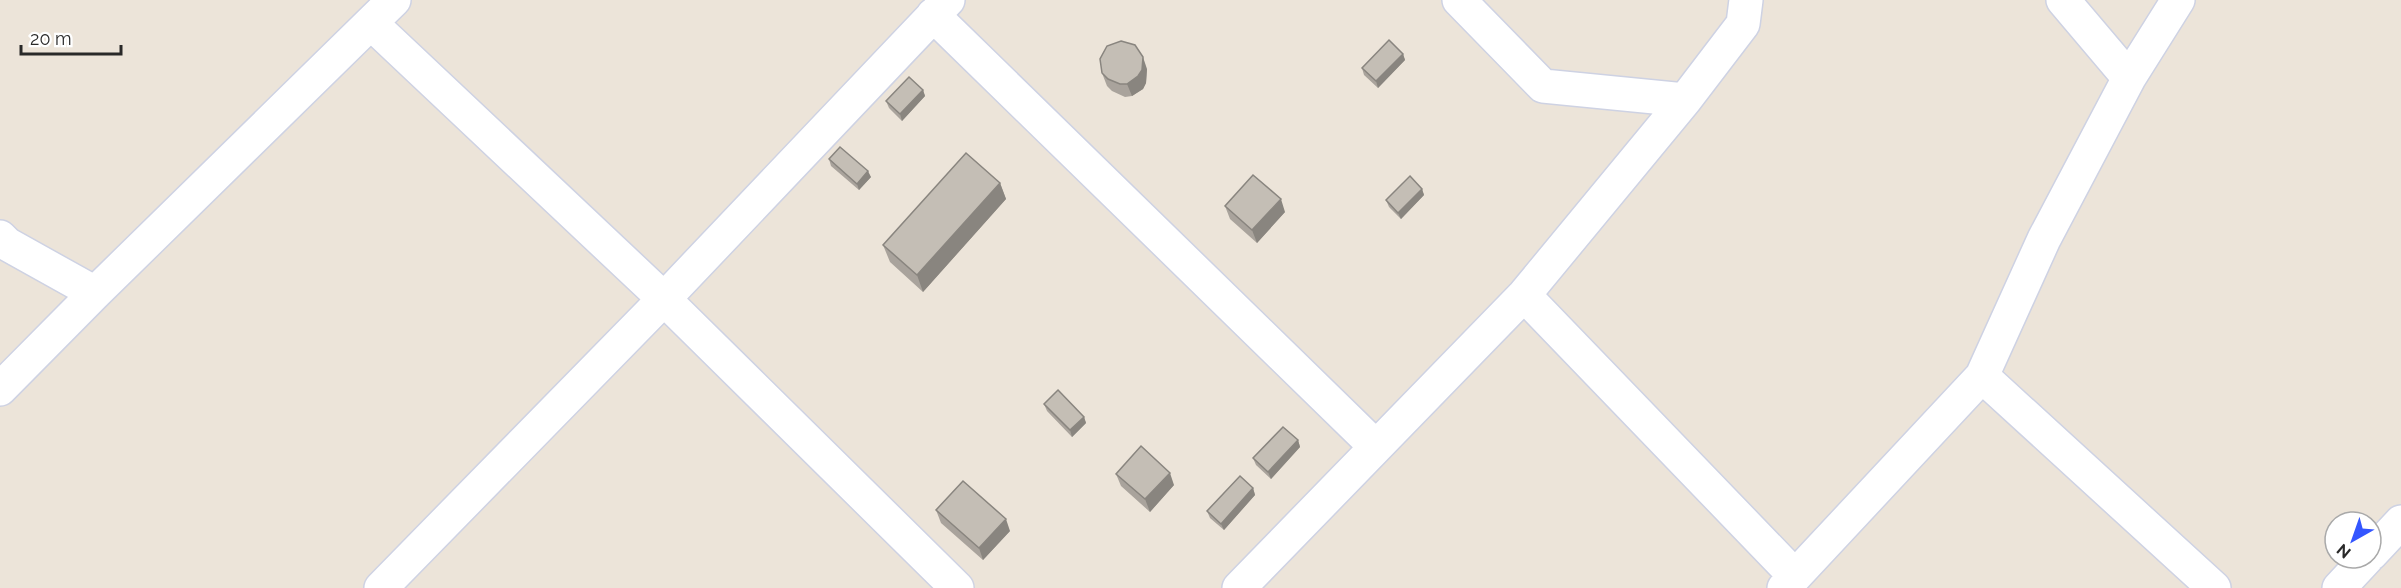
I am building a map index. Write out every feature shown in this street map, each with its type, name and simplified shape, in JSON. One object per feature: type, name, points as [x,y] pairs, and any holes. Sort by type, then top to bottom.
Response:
[{"type":"street","points":[[0,389],[94,292],[372,24],[394,0]]},
{"type":"street","points":[[1459,0],[1543,86],[1685,100]]},
{"type":"street","points":[[1239,588],[1524,295],[1685,100],[1743,24],[1746,0]]},
{"type":"street","points":[[2063,0],[2129,78]]},
{"type":"street","points":[[1524,295],[1790,582],[1982,376],[2044,239],[2129,78],[2178,0]]},
{"type":"street","points":[[386,586],[664,299],[940,8],[1376,447]]},
{"type":"street","points":[[372,24],[664,299],[957,588]]},
{"type":"street","points":[[0,237],[94,292]]},
{"type":"street","points":[[1982,376],[2214,588]]},
{"type":"street","points":[[2383,541],[2401,522]]},
{"type":"street","points":[[2339,588],[2356,570]]},
{"type":"building","points":[[1389,40],[1403,54],[1376,81],[1362,68]]},
{"type":"building","points":[[1121,41],[1135,45],[1143,57],[1142,70],[1127,84],[1108,79],[1102,73],[1100,59],[1107,46]]},
{"type":"building","points":[[909,77],[923,90],[900,114],[886,101]]},
{"type":"building","points":[[840,147],[868,171],[857,184],[829,159]]},
{"type":"building","points":[[966,153],[1000,183],[917,275],[883,245]]},
{"type":"building","points":[[1253,175],[1281,199],[1252,230],[1225,206]]},
{"type":"building","points":[[1410,176],[1422,189],[1398,213],[1386,200]]},
{"type":"building","points":[[1058,390],[1084,417],[1070,430],[1044,404]]},
{"type":"building","points":[[1283,427],[1298,440],[1268,472],[1253,458]]},
{"type":"building","points":[[1141,446],[1170,473],[1145,499],[1116,474]]},
{"type":"building","points":[[1240,476],[1253,488],[1221,524],[1207,511]]},
{"type":"building","points":[[963,481],[1006,519],[979,548],[936,510]]}]
